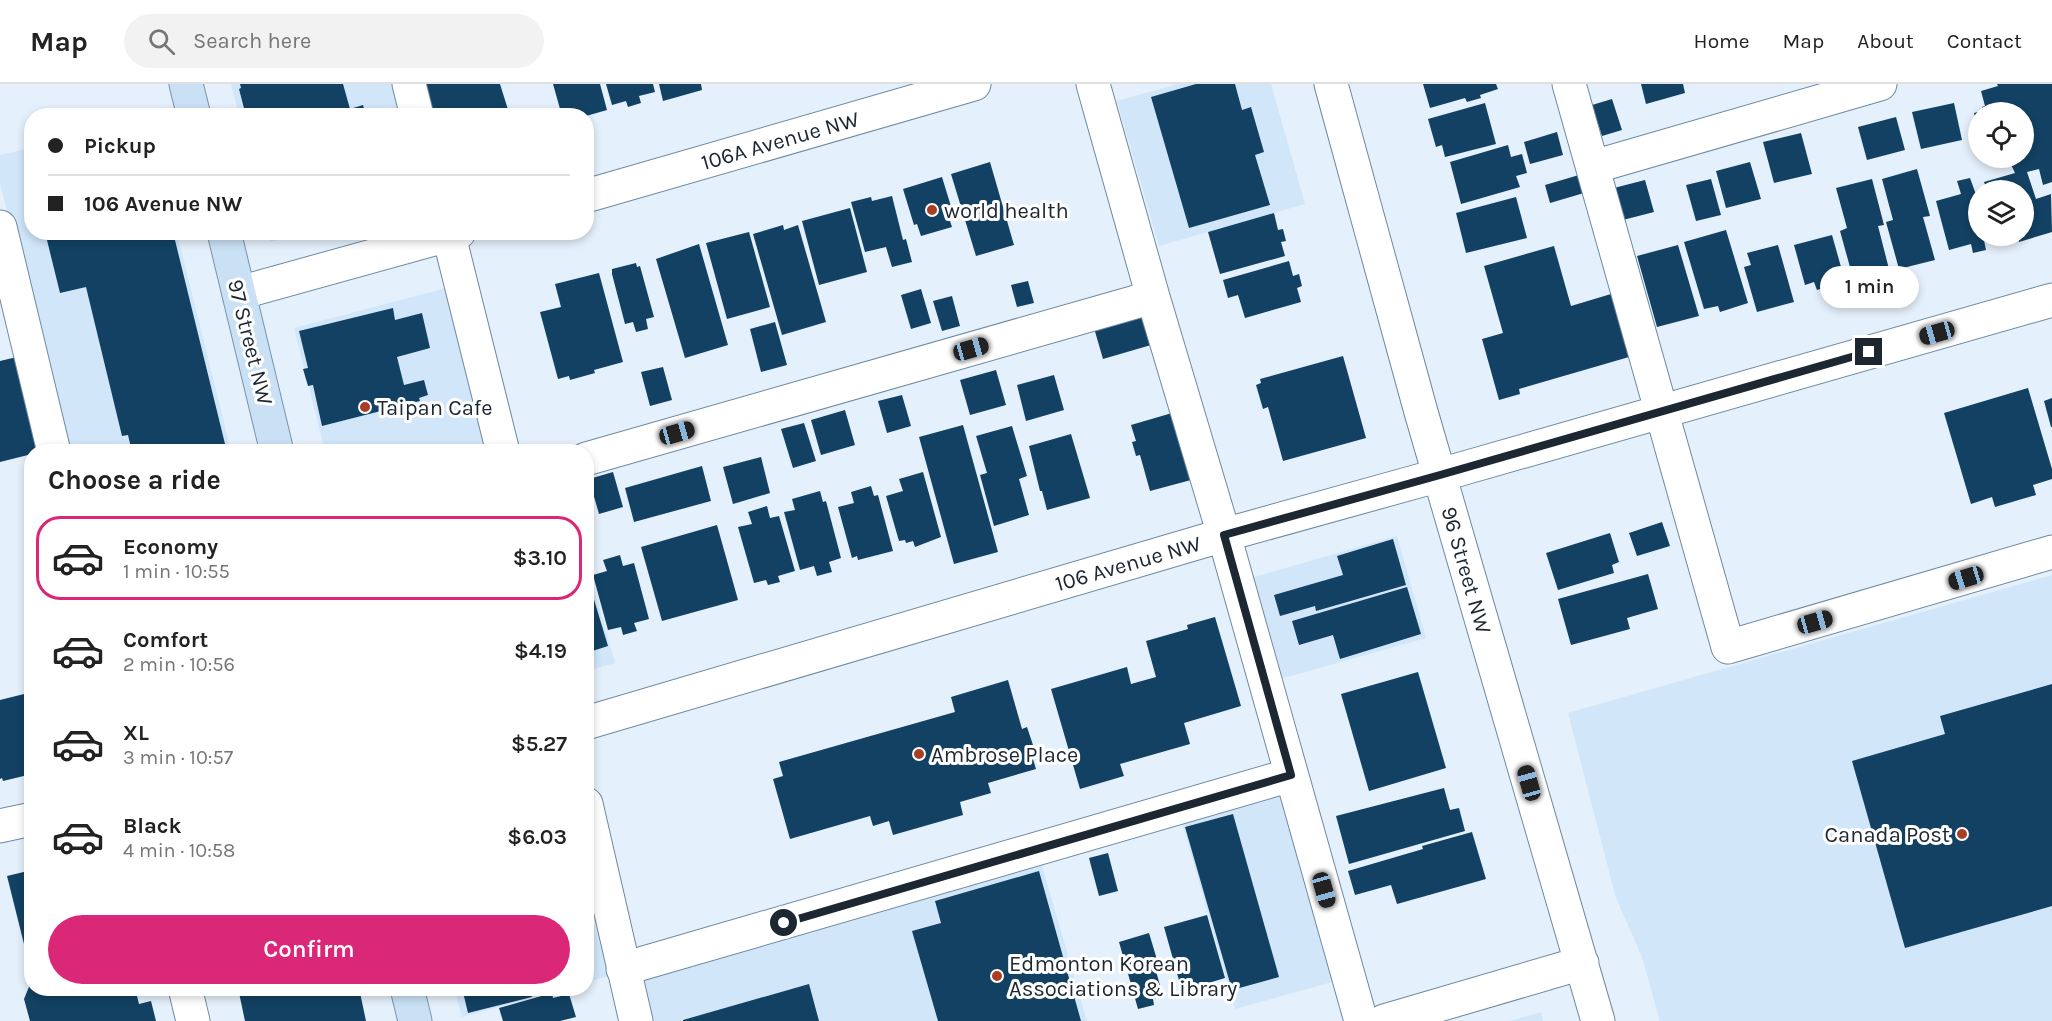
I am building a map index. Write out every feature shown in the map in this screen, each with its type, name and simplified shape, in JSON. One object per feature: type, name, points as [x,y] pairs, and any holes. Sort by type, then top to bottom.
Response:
[{"type":"main road","points":[[186,84],[192,108]]},
{"type":"main road","name":"97 Street NW","points":[[226,240],[275,444]]},
{"type":"main road","points":[[409,996],[415,1021]]},
{"type":"street","points":[[409,84],[415,108]]},
{"type":"street","name":"106A Avenue NW","points":[[594,194],[974,84]]},
{"type":"street","points":[[1093,84],[1224,535],[1361,1021]]},
{"type":"street","name":"96 Street NW","points":[[1331,84],[1440,475],[1598,1021]]},
{"type":"street","points":[[1569,84],[1663,410],[1728,647],[2052,552]]},
{"type":"street","points":[[1593,167],[1880,84]]},
{"type":"street","points":[[0,227],[52,444]]},
{"type":"street","points":[[239,293],[430,240]]},
{"type":"street","points":[[453,240],[501,444]]},
{"type":"street","points":[[594,457],[1153,297]]},
{"type":"street","name":"106 Avenue NW","points":[[594,721],[1224,535],[2052,300]]},
{"type":"street","points":[[623,969],[1291,775]]},
{"type":"street","points":[[0,826],[24,821]]},
{"type":"street","points":[[594,840],[636,1021]]},
{"type":"street","points":[[1384,1021],[1582,963]]},
{"type":"street","points":[[187,996],[193,1021]]},
{"type":"shaded area","points":[[231,84],[397,84],[403,108],[237,108]]},
{"type":"shaded area","points":[[1178,84],[1271,84],[1305,204],[1159,246],[1117,101]]},
{"type":"shaded area","points":[[24,150],[24,240],[179,240],[229,444],[65,444],[0,183],[0,155]]},
{"type":"shaded area","points":[[450,287],[494,444],[323,444],[294,328]]},
{"type":"shaded area","points":[[1397,536],[1426,638],[1273,681],[1244,580]]},
{"type":"shaded area","points":[[2052,575],[2052,1021],[1660,1021],[1642,957],[1616,898],[1568,713]]},
{"type":"shaded area","points":[[594,590],[615,663],[594,669]]},
{"type":"shaded area","points":[[1279,795],[1332,982],[1235,1009],[1182,822]]},
{"type":"shaded area","points":[[1041,862],[1087,1021],[647,1021],[635,978]]},
{"type":"shaded area","points":[[594,924],[609,976],[594,980]]},
{"type":"shaded area","points":[[456,996],[538,996],[462,1017]]},
{"type":"shaded area","points":[[1541,1012],[1543,1021],[1510,1021]]},
{"type":"building","points":[[240,84],[343,84],[350,108],[244,108],[239,89]]},
{"type":"building","points":[[419,84],[500,84],[508,108],[425,108]]},
{"type":"building","points":[[553,84],[600,84],[607,110],[594,114],[594,108],[560,108]]},
{"type":"building","points":[[606,84],[653,84],[655,92],[639,96],[641,103],[628,107],[626,101],[612,105]]},
{"type":"building","points":[[659,84],[701,84],[702,90],[663,101]]},
{"type":"building","points":[[1196,84],[1235,84],[1242,110],[1251,107],[1264,152],[1255,155],[1270,205],[1189,228],[1151,97]]},
{"type":"building","points":[[1423,84],[1496,84],[1498,89],[1467,102],[1465,98],[1430,108]]},
{"type":"building","points":[[1641,84],[1683,84],[1685,93],[1646,104]]},
{"type":"building","points":[[1997,84],[2052,84],[2052,182],[2043,185],[2039,169],[2027,172],[2030,180],[1991,180],[2015,173],[2013,168],[2034,168],[2034,102],[1984,102],[1981,91],[1998,86]]},
{"type":"building","points":[[1612,99],[1622,130],[1602,136],[1592,105]]},
{"type":"building","points":[[1485,103],[1496,144],[1445,157],[1442,145],[1436,147],[1428,119]]},
{"type":"building","points":[[1954,103],[1962,140],[1921,149],[1912,112]]},
{"type":"building","points":[[1896,117],[1905,150],[1867,160],[1858,127]]},
{"type":"building","points":[[1557,132],[1563,155],[1530,164],[1524,142]]},
{"type":"building","points":[[1801,133],[1812,174],[1774,183],[1763,142]]},
{"type":"building","points":[[1508,145],[1511,157],[1522,154],[1527,173],[1516,176],[1520,187],[1461,204],[1450,162]]},
{"type":"building","points":[[990,162],[1014,245],[976,256],[951,174]]},
{"type":"building","points":[[1750,162],[1761,199],[1726,208],[1716,171]]},
{"type":"building","points":[[1917,169],[1930,216],[1923,217],[1935,260],[1899,269],[1886,222],[1893,220],[1882,179]]},
{"type":"building","points":[[1579,175],[1584,193],[1550,203],[1545,185]]},
{"type":"building","points":[[942,177],[953,213],[948,215],[952,227],[921,236],[917,224],[914,225],[903,189]]},
{"type":"building","points":[[1970,178],[1971,180],[1968,180],[1968,245],[1949,250],[1936,201],[1961,194],[1957,181]]},
{"type":"building","points":[[1711,179],[1721,215],[1696,221],[1686,185]]},
{"type":"building","points":[[1872,179],[1884,225],[1878,226],[1889,269],[1853,278],[1840,231],[1847,228],[1836,188]]},
{"type":"building","points":[[1645,180],[1654,212],[1623,220],[1614,188]]},
{"type":"building","points":[[2034,193],[2036,199],[2051,194],[2052,232],[2034,237]]},
{"type":"building","points":[[892,196],[903,240],[906,239],[912,262],[892,267],[886,247],[865,252],[851,202],[871,197],[872,201]]},
{"type":"building","points":[[1516,197],[1527,238],[1466,253],[1456,213]]},
{"type":"building","points":[[850,208],[867,272],[819,285],[802,221]]},
{"type":"building","points":[[1274,213],[1278,230],[1283,229],[1286,241],[1281,242],[1285,256],[1220,274],[1208,232]]},
{"type":"building","points":[[783,225],[784,230],[798,225],[826,322],[782,335],[753,234]]},
{"type":"building","points":[[1726,230],[1748,303],[1720,312],[1718,306],[1704,309],[1684,242]]},
{"type":"building","points":[[749,232],[770,307],[727,319],[706,243]]},
{"type":"building","points":[[1832,235],[1843,274],[1831,278],[1833,285],[1817,290],[1814,282],[1805,285],[1794,245]]},
{"type":"building","points":[[47,240],[175,240],[225,444],[130,444],[128,435],[122,436],[86,287],[60,293]]},
{"type":"building","points":[[699,244],[728,345],[685,358],[656,259]]},
{"type":"building","points":[[1678,245],[1699,316],[1657,327],[1637,256]]},
{"type":"building","points":[[1778,245],[1794,302],[1757,312],[1744,267],[1751,265],[1747,253]]},
{"type":"building","points":[[1554,246],[1571,306],[1611,294],[1629,357],[1519,389],[1520,394],[1499,400],[1482,339],[1503,333],[1484,266]]},
{"type":"building","points":[[1971,246],[1985,246],[1986,250],[1973,253]]},
{"type":"building","points":[[1289,261],[1293,276],[1299,274],[1302,286],[1297,288],[1301,302],[1245,318],[1238,295],[1228,298],[1223,280]]},
{"type":"building","points":[[636,263],[637,267],[640,266],[654,317],[646,319],[648,329],[636,332],[633,322],[625,324],[612,269]]},
{"type":"building","points":[[599,273],[623,362],[570,380],[569,376],[558,379],[540,312],[561,307],[555,284]]},
{"type":"building","points":[[1028,281],[1034,303],[1017,307],[1011,285]]},
{"type":"building","points":[[921,289],[931,323],[911,329],[901,295]]},
{"type":"building","points":[[952,296],[960,326],[942,331],[933,301]]},
{"type":"building","points":[[393,308],[395,320],[422,313],[430,348],[397,357],[404,385],[424,380],[428,395],[419,398],[420,401],[322,426],[313,385],[308,386],[303,369],[308,368],[299,331]]},
{"type":"building","points":[[1142,314],[1151,345],[1103,359],[1094,328]]},
{"type":"building","points":[[775,322],[787,365],[761,372],[750,329]]},
{"type":"building","points":[[21,356],[42,444],[24,444],[24,456],[0,462],[0,361]]},
{"type":"building","points":[[1343,356],[1366,438],[1283,461],[1268,407],[1263,409],[1256,385],[1261,383],[1260,379]]},
{"type":"building","points":[[663,367],[672,400],[650,406],[641,372]]},
{"type":"building","points":[[996,370],[1006,405],[970,415],[960,380]]},
{"type":"building","points":[[1054,375],[1064,410],[1026,421],[1017,385]]},
{"type":"building","points":[[2028,388],[2052,469],[2052,479],[2033,485],[2036,495],[1995,507],[1992,497],[1971,504],[1944,413]]},
{"type":"building","points":[[902,395],[911,426],[887,433],[878,401]]},
{"type":"building","points":[[2052,398],[2052,427],[2051,427],[2044,401]]},
{"type":"building","points":[[845,410],[855,445],[821,455],[811,420]]},
{"type":"building","points":[[1172,413],[1191,480],[1150,491],[1140,455],[1136,456],[1132,442],[1136,441],[1131,425]]},
{"type":"building","points":[[804,423],[816,461],[793,468],[781,429]]},
{"type":"building","points":[[963,425],[998,552],[954,564],[919,437]]},
{"type":"building","points":[[1012,426],[1027,476],[1019,479],[1029,515],[994,526],[980,475],[987,473],[976,436]]},
{"type":"building","points":[[1071,434],[1090,498],[1047,510],[1029,446]]},
{"type":"building","points":[[761,457],[770,493],[733,504],[723,467]]},
{"type":"building","points":[[702,466],[711,501],[634,522],[625,488]]},
{"type":"building","points":[[613,472],[623,507],[599,514],[594,496],[594,478]]},
{"type":"building","points":[[923,472],[941,537],[915,547],[913,541],[906,543],[905,540],[899,541],[886,496],[903,491],[899,479]]},
{"type":"building","points":[[871,486],[874,496],[878,495],[893,551],[858,560],[857,556],[852,558],[838,507],[854,503],[851,492]]},
{"type":"building","points":[[820,491],[823,502],[826,501],[841,558],[829,562],[832,572],[817,576],[814,566],[800,570],[784,512],[795,510],[792,499]]},
{"type":"building","points":[[767,506],[770,518],[779,516],[795,571],[778,576],[780,582],[768,585],[766,580],[754,583],[738,527],[752,524],[748,512]]},
{"type":"building","points":[[1662,522],[1670,546],[1637,556],[1629,533]]},
{"type":"building","points":[[717,525],[738,600],[662,621],[641,547]]},
{"type":"building","points":[[1610,533],[1619,562],[1612,565],[1614,573],[1558,590],[1546,553]]},
{"type":"building","points":[[1393,539],[1406,585],[1316,611],[1315,606],[1280,616],[1274,595],[1343,575],[1337,556]]},
{"type":"building","points":[[620,555],[623,566],[634,563],[649,619],[634,623],[637,631],[623,635],[621,627],[608,630],[594,579],[594,575],[607,571],[603,560]]},
{"type":"building","points":[[1648,574],[1658,609],[1627,618],[1630,629],[1571,645],[1558,599]]},
{"type":"building","points":[[1407,587],[1421,634],[1340,659],[1333,635],[1299,645],[1292,621]]},
{"type":"building","points":[[594,600],[608,646],[594,650]]},
{"type":"building","points":[[1215,617],[1241,706],[1184,723],[1190,744],[1120,764],[1124,776],[1080,789],[1051,689],[1127,667],[1131,684],[1156,677],[1146,641],[1188,629],[1187,625]]},
{"type":"building","points":[[1418,672],[1446,768],[1369,791],[1341,694]]},
{"type":"building","name":"Ambrose Place","points":[[1008,680],[1022,729],[1027,727],[1033,745],[1029,746],[1036,769],[988,783],[991,793],[960,802],[963,815],[893,835],[889,821],[873,826],[870,816],[790,839],[773,779],[783,776],[779,762],[955,712],[951,697]]},
{"type":"building","name":"Canada Post","points":[[2052,684],[2052,906],[1905,948],[1852,761],[1945,734],[1940,716]]},
{"type":"building","points":[[24,694],[24,776],[3,781],[2,778],[0,779],[0,700]]},
{"type":"building","points":[[1444,788],[1450,810],[1459,808],[1465,831],[1349,864],[1336,816]]},
{"type":"building","points":[[1233,814],[1279,977],[1232,990],[1185,827]]},
{"type":"building","points":[[1472,832],[1486,879],[1397,904],[1391,885],[1355,895],[1348,871]]},
{"type":"building","points":[[1108,853],[1118,891],[1099,896],[1089,858]]},
{"type":"building","name":"Edmonton Korean Associations & Library","points":[[1039,871],[1081,1021],[938,1021],[912,931],[941,923],[935,901]]},
{"type":"building","points":[[24,872],[24,944],[7,876]]},
{"type":"building","points":[[1207,915],[1225,978],[1182,991],[1164,927]]},
{"type":"building","points":[[1149,933],[1158,963],[1154,964],[1163,996],[1153,999],[1154,1005],[1138,1009],[1119,942]]},
{"type":"building","points":[[809,984],[819,1021],[683,1021],[683,1020]]},
{"type":"building","points":[[25,996],[137,996],[139,1004],[151,1001],[156,1021],[30,1021]]},
{"type":"building","points":[[240,996],[361,996],[366,1021],[245,1021]]},
{"type":"building","points":[[464,996],[532,997],[468,1013]]},
{"type":"building","points":[[541,996],[553,996],[553,998],[570,996],[576,1017],[560,1021],[503,1021],[499,1008]]},
{"type":"place","name":"world health","points":[[932,210]]},
{"type":"place","name":"Taipan Cafe","points":[[365,407]]},
{"type":"place","name":"Ambrose Place","points":[[919,754]]},
{"type":"place","name":"Canada Post","points":[[1962,834]]},
{"type":"place","name":"Edmonton Korean Associations & Library","points":[[997,976]]},
{"type":"route","points":[[784,923],[1291,775],[1224,535],[1869,352]]}]
